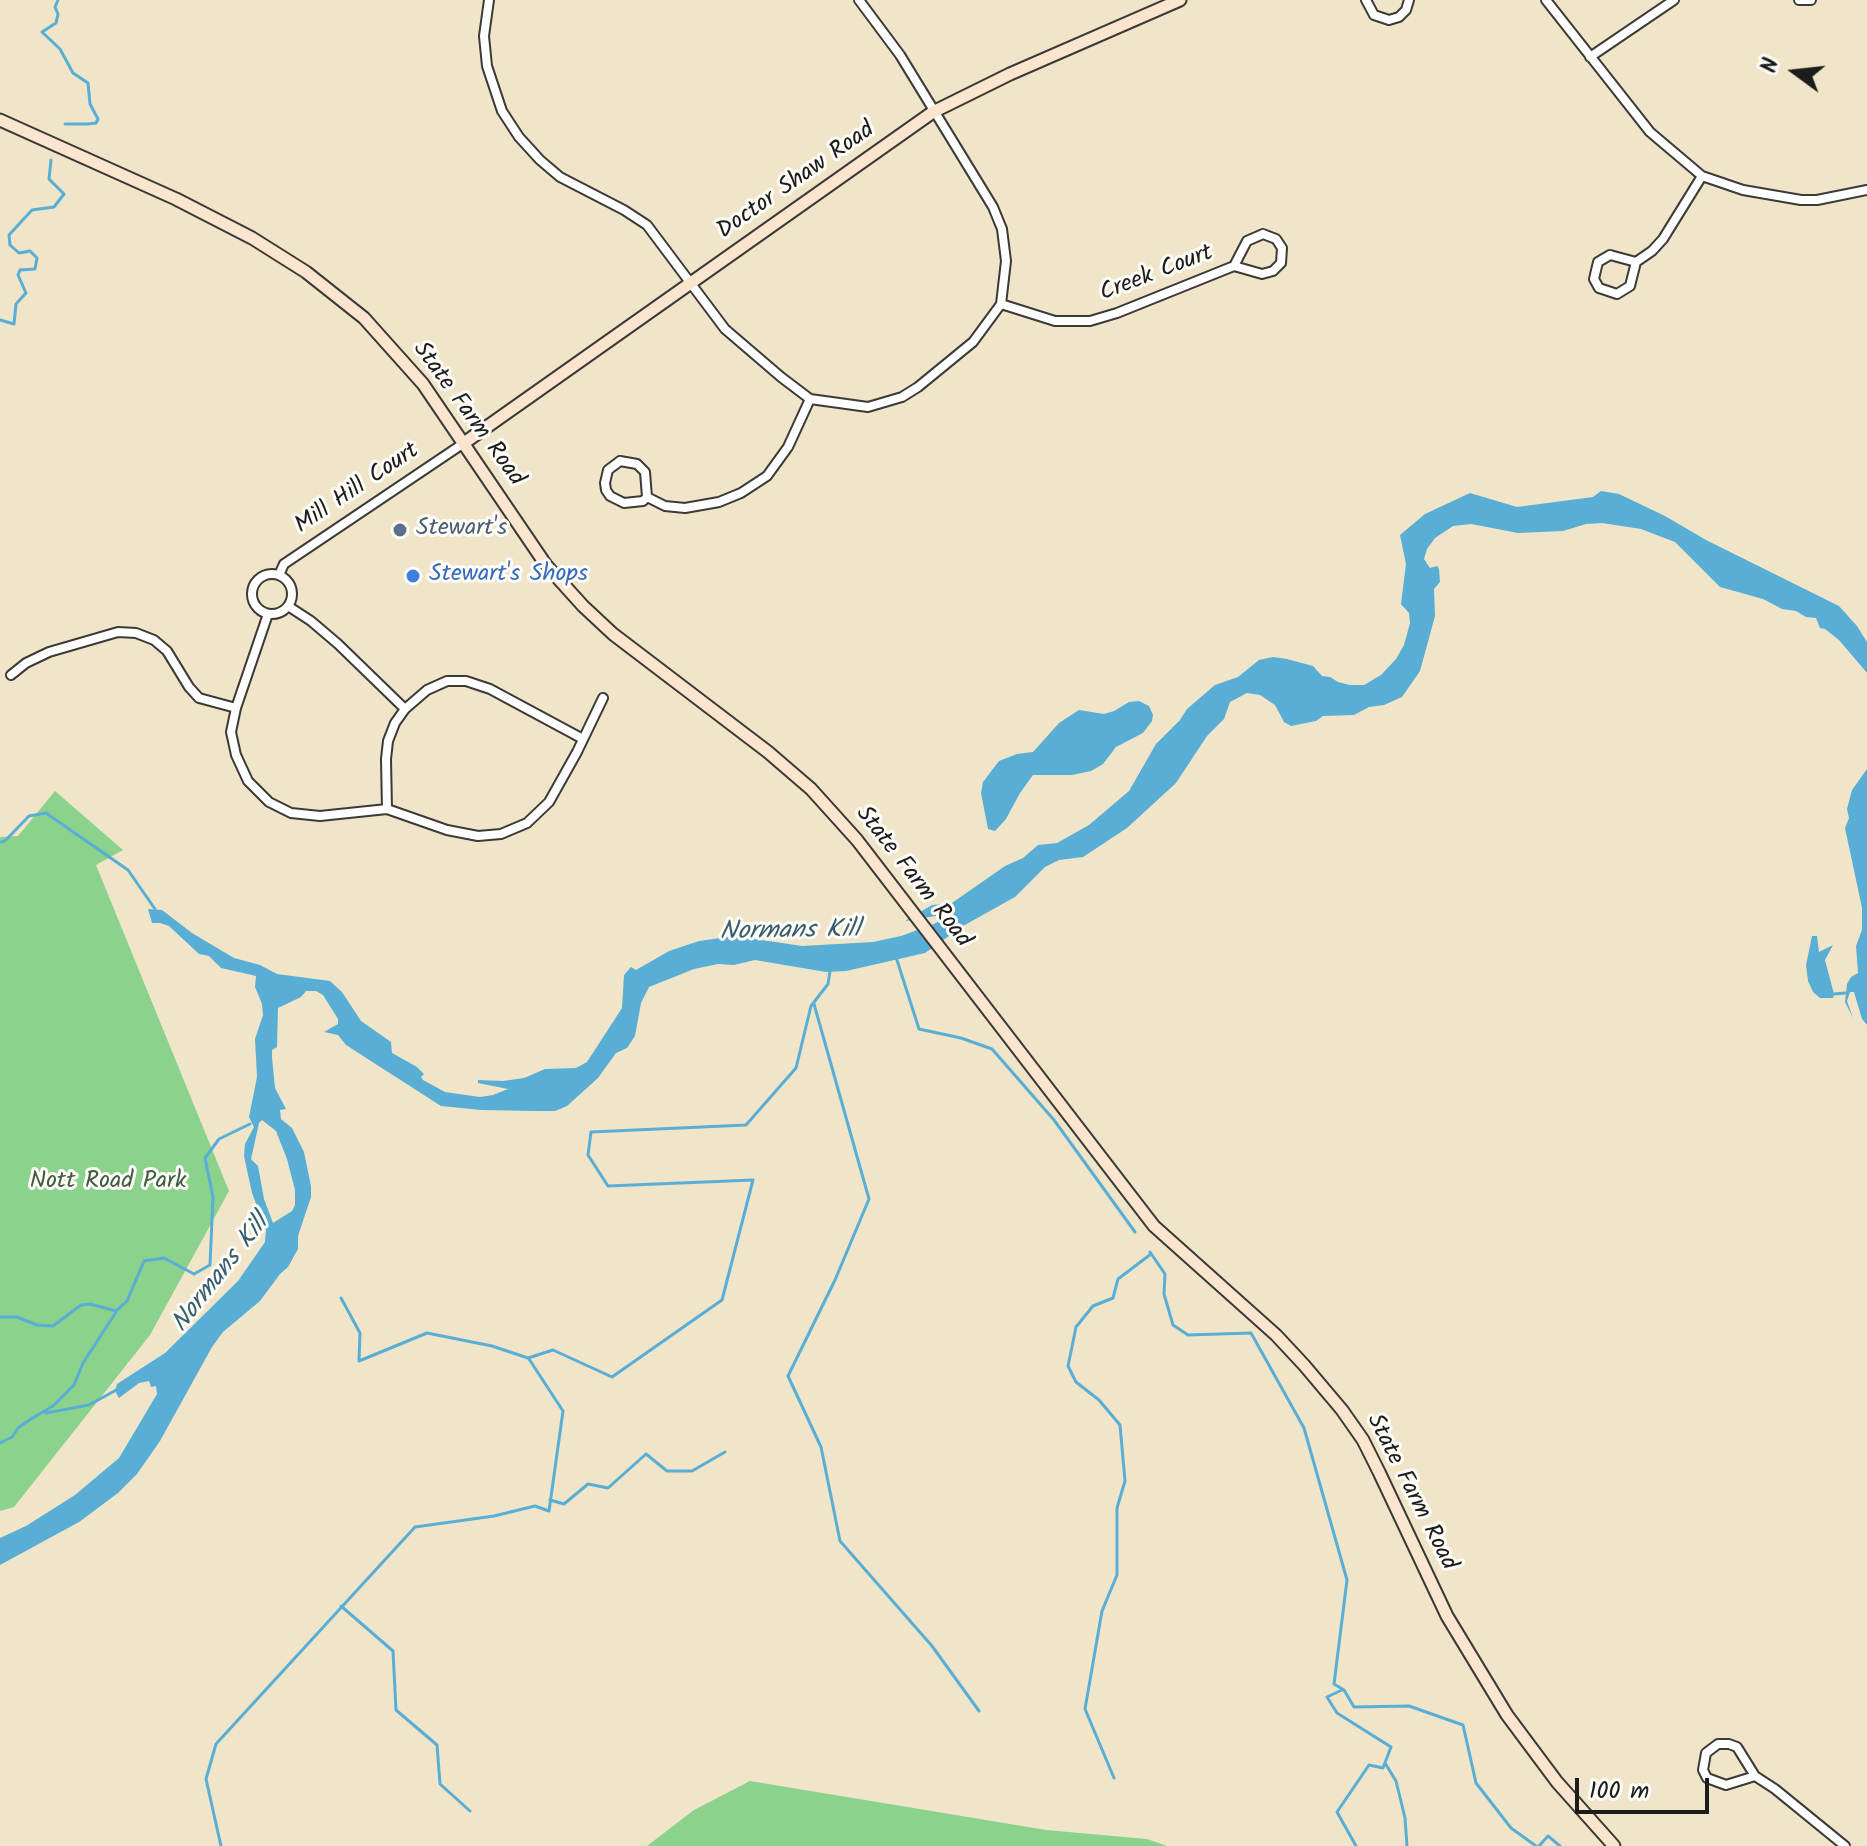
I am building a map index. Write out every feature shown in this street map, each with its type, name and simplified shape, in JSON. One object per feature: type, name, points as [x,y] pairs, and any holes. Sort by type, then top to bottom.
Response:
[{"type":"main road","name":"Doctor Shaw Road","points":[[464,443],[933,112],[1010,74],[1180,0]]},
{"type":"main road","name":"State Farm Road","points":[[0,120],[176,199],[252,238],[306,272],[364,318],[423,384],[546,565],[583,606],[613,634],[768,752],[811,789],[857,840],[1154,1226],[1276,1335],[1342,1410],[1363,1440],[1447,1616],[1507,1715],[1557,1782],[1614,1846]]},
{"type":"street","points":[[489,0],[484,36],[487,66],[502,111],[519,137],[540,160],[560,177],[647,225],[725,329],[810,399],[868,407],[902,397],[944,368],[973,342],[1001,304],[1006,261],[1002,229],[993,207],[900,55],[859,0]]},
{"type":"street","points":[[1366,0],[1374,15],[1389,20],[1399,17],[1406,10],[1409,0]]},
{"type":"street","points":[[1546,0],[1650,132],[1702,176],[1743,190],[1801,200],[1867,190]]},
{"type":"street","points":[[1590,57],[1674,0]]},
{"type":"street","points":[[1799,0],[1811,0]]},
{"type":"street","points":[[1636,262],[1610,255],[1603,258],[1594,274],[1599,288],[1610,293],[1624,292],[1633,281],[1636,262],[1663,239],[1702,176]]},
{"type":"street","name":"Creek Court","points":[[1001,304],[1055,321],[1090,321],[1234,266],[1262,274],[1273,271],[1281,263],[1282,248],[1276,239],[1263,234],[1253,236],[1234,266]]},
{"type":"street","points":[[647,497],[665,506],[685,508],[719,502],[741,493],[767,476],[788,447],[810,399]]},
{"type":"street","name":"Mill Hill Court","points":[[268,614],[254,602],[256,583],[266,575],[279,575],[284,564],[464,443]]},
{"type":"street","points":[[620,461],[637,464],[645,472],[647,497],[638,503],[629,503],[610,496],[605,483],[608,470],[620,461]]},
{"type":"street","points":[[279,575],[292,588],[288,606],[279,613],[268,614],[236,708],[231,732],[236,755],[248,781],[269,802],[291,813],[320,816],[387,809],[447,830],[478,836],[501,834],[527,823],[549,802],[603,698]]},
{"type":"street","points":[[288,606],[338,644],[405,709]]},
{"type":"street","points":[[11,675],[26,663],[49,652],[118,632],[136,633],[154,640],[167,651],[199,698],[236,708]]},
{"type":"street","points":[[387,809],[388,741],[405,709],[427,690],[447,681],[466,681],[490,689],[583,739]]},
{"type":"street","points":[[1755,1776],[1726,1785],[1707,1778],[1703,1770],[1706,1753],[1718,1744],[1737,1747],[1755,1776],[1845,1846]]},
{"type":"green space","name":"Nott Road Park","points":[[55,791],[123,850],[96,865],[229,1191],[150,1335],[14,1507],[0,1511],[0,837],[18,836]]},
{"type":"green space","points":[[750,1781],[1046,1830],[1147,1839],[1167,1846],[647,1846],[694,1810]]},
{"type":"water","points":[[1601,491],[1619,494],[1839,606],[1867,642],[1867,673],[1839,640],[1820,628],[1816,618],[1720,587],[1675,542],[1641,529],[1602,523],[1563,531],[1518,533],[1471,524],[1453,526],[1435,538],[1424,559],[1430,568],[1437,566],[1439,569],[1440,582],[1434,589],[1435,616],[1420,671],[1402,697],[1354,715],[1323,716],[1316,721],[1291,726],[1284,722],[1275,705],[1260,695],[1247,693],[1230,702],[1224,719],[1207,736],[1176,783],[1127,828],[1083,857],[1059,860],[1045,867],[1015,897],[963,926],[925,953],[846,971],[826,972],[755,960],[734,965],[718,964],[694,969],[649,987],[641,1003],[635,1036],[627,1048],[616,1053],[598,1078],[567,1106],[555,1111],[441,1106],[346,1045],[338,1035],[324,1032],[338,1024],[338,1019],[323,995],[306,991],[301,997],[278,1008],[277,1047],[272,1050],[275,1088],[286,1109],[280,1110],[281,1119],[292,1128],[304,1152],[311,1186],[311,1197],[298,1236],[298,1249],[288,1267],[260,1301],[223,1332],[212,1347],[160,1441],[137,1474],[118,1493],[79,1522],[0,1565],[0,1538],[26,1526],[75,1495],[119,1458],[157,1394],[156,1386],[151,1387],[149,1381],[139,1383],[119,1398],[115,1391],[117,1384],[165,1353],[238,1281],[265,1242],[266,1230],[252,1193],[244,1156],[245,1144],[254,1127],[249,1117],[257,1077],[255,1039],[263,1015],[255,987],[256,976],[221,968],[209,956],[199,954],[169,926],[152,923],[148,909],[162,910],[192,933],[234,958],[260,965],[277,974],[330,981],[342,992],[361,1021],[391,1042],[392,1053],[424,1074],[421,1077],[423,1080],[445,1092],[480,1097],[493,1095],[508,1089],[478,1083],[478,1080],[524,1078],[545,1069],[576,1068],[587,1062],[622,1008],[624,975],[631,967],[636,970],[669,951],[699,941],[735,936],[802,946],[873,942],[934,924],[942,919],[942,915],[905,921],[932,905],[952,903],[1038,845],[1057,843],[1089,825],[1129,791],[1156,744],[1187,709],[1215,685],[1238,677],[1259,660],[1273,657],[1313,666],[1322,676],[1350,685],[1364,685],[1381,675],[1404,645],[1410,623],[1409,613],[1401,604],[1406,564],[1400,535],[1425,514],[1470,493],[1517,507],[1593,497]],"holes":[[[262,1120],[276,1131],[295,1190],[295,1205],[292,1211],[273,1223],[264,1199],[258,1166],[251,1159],[259,1123]]]},
{"type":"water","points":[[1139,701],[1149,706],[1153,715],[1143,733],[1116,747],[1103,764],[1091,771],[1072,775],[1033,775],[1006,819],[995,831],[988,829],[981,793],[983,782],[999,761],[1033,752],[1059,723],[1079,710],[1104,714],[1129,702]]},
{"type":"water","points":[[1867,769],[1867,1025],[1862,1019],[1854,992],[1850,992],[1847,1001],[1853,1018],[1845,1002],[1847,984],[1858,973],[1856,946],[1862,930],[1862,908],[1845,828],[1852,790]]},
{"type":"water","points":[[1812,936],[1817,936],[1819,952],[1833,945],[1825,960],[1833,998],[1820,998],[1808,981],[1806,965]]},
{"type":"waterway","points":[[58,0],[56,23],[42,32],[60,49],[73,73],[88,83],[90,104],[98,119],[96,123],[65,124]]},
{"type":"waterway","points":[[0,320],[14,324],[16,304],[26,293],[18,275],[20,270],[35,269],[37,258],[30,251],[19,253],[10,245],[9,235],[32,210],[54,207],[64,194],[49,179],[51,160]]},
{"type":"waterway","points":[[0,842],[5,841],[29,816],[46,813],[128,870],[155,909]]},
{"type":"waterway","points":[[896,957],[919,1029],[961,1038],[992,1049],[1054,1120],[1135,1232]]},
{"type":"waterway","points":[[341,1298],[360,1333],[359,1361],[427,1333],[492,1346],[528,1358],[553,1350],[612,1377],[722,1300],[753,1180],[608,1186],[588,1155],[591,1132],[746,1125],[796,1068],[811,1006],[828,984],[830,971]]},
{"type":"waterway","points":[[1834,994],[1846,993]]},
{"type":"waterway","points":[[814,1004],[869,1199],[835,1280],[788,1376],[821,1447],[840,1541],[932,1646],[979,1711]]},
{"type":"waterway","name":"Normans Kill","points":[[0,1317],[17,1317],[37,1325],[53,1326],[81,1305],[90,1304],[116,1311],[127,1301],[144,1261],[164,1258],[194,1274],[210,1265],[213,1197],[205,1158],[219,1139],[250,1124]]},
{"type":"waterway","points":[[1150,1252],[1165,1274],[1164,1294],[1173,1325],[1188,1335],[1251,1333],[1304,1428],[1347,1580],[1334,1684],[1344,1690],[1354,1707],[1409,1706],[1463,1725],[1476,1783],[1511,1828],[1536,1846]]},
{"type":"waterway","points":[[1114,1778],[1085,1709],[1102,1611],[1117,1575],[1117,1508],[1125,1481],[1120,1425],[1099,1400],[1076,1382],[1068,1366],[1076,1327],[1093,1306],[1113,1298],[1118,1279],[1151,1254]]},
{"type":"waterway","points":[[0,1443],[53,1406],[74,1385],[83,1363],[116,1312]]},
{"type":"waterway","points":[[221,1846],[206,1779],[216,1744],[415,1527],[494,1516],[535,1506],[549,1511],[563,1411],[529,1359]]},
{"type":"waterway","points":[[46,1413],[89,1405],[118,1389]]},
{"type":"waterway","points":[[550,1500],[564,1504],[588,1484],[608,1488],[646,1454],[667,1471],[692,1471],[725,1452]]},
{"type":"waterway","points":[[341,1606],[393,1651],[396,1710],[437,1745],[440,1784],[470,1811]]},
{"type":"waterway","points":[[1342,1690],[1327,1697],[1337,1713],[1391,1747],[1383,1768],[1369,1765],[1337,1812],[1356,1846]]},
{"type":"waterway","points":[[1385,1763],[1396,1781],[1405,1818],[1407,1846]]},
{"type":"waterway","points":[[1539,1846],[1548,1836],[1560,1846]]},
{"type":"place","name":"Stewart's","points":[[400,530]]},
{"type":"place","name":"Stewart's Shops","points":[[413,576]]}]
